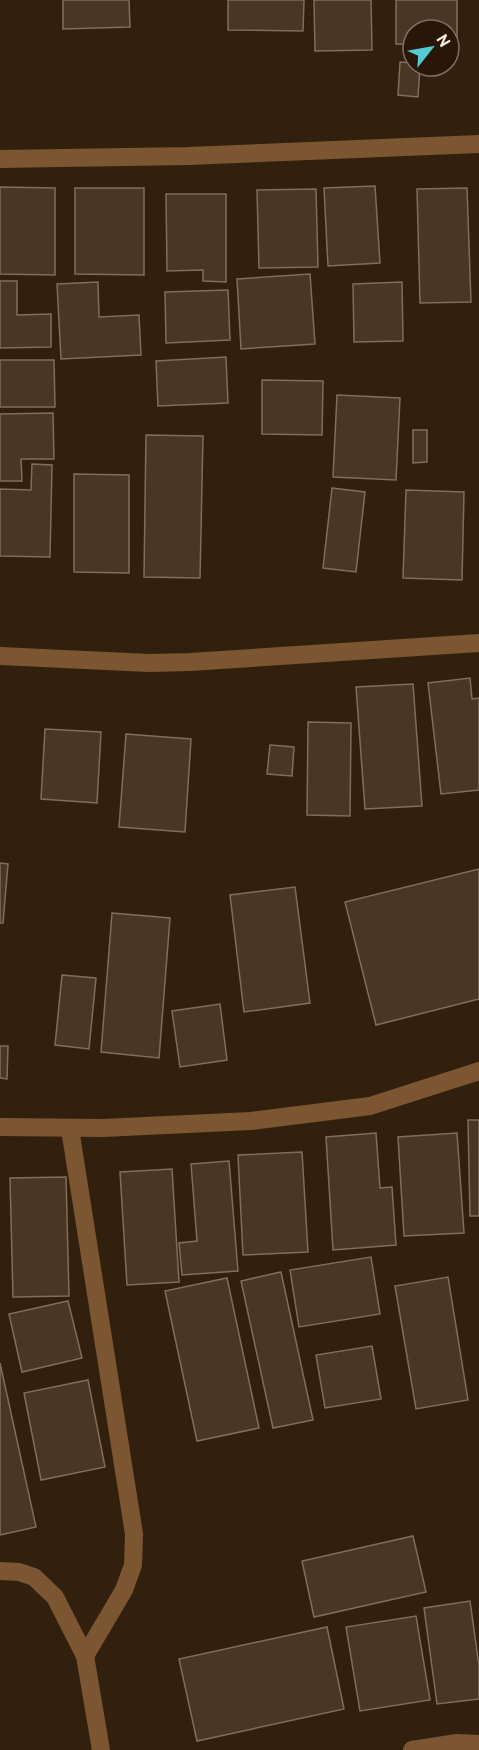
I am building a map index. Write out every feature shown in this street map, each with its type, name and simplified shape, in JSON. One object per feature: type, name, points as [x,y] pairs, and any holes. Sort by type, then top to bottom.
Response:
[{"type":"street","points":[[0,159],[189,156],[479,144]]},
{"type":"street","points":[[0,656],[149,663],[479,643]]},
{"type":"street","points":[[0,1127],[70,1129],[251,1121],[370,1106],[479,1071]]},
{"type":"street","points":[[70,1129],[134,1534],[133,1565],[124,1590],[85,1656]]},
{"type":"street","points":[[0,1571],[19,1572],[33,1577],[55,1597],[85,1656],[101,1750]]},
{"type":"street","points":[[412,1750],[457,1743],[479,1744]]},
{"type":"building","points":[[63,0],[129,0],[130,27],[63,29]]},
{"type":"building","points":[[228,0],[304,0],[303,31],[228,30]]},
{"type":"building","points":[[314,0],[371,0],[372,50],[315,51]]},
{"type":"building","points":[[396,0],[457,0],[457,18],[401,18],[401,44],[396,44]]},
{"type":"building","points":[[400,62],[401,78],[419,78],[418,97],[398,95]]},
{"type":"building","points":[[375,186],[380,263],[328,266],[324,188]]},
{"type":"building","points":[[0,187],[55,188],[55,275],[0,274]]},
{"type":"building","points":[[75,188],[144,188],[144,275],[75,274]]},
{"type":"building","points":[[467,188],[471,302],[420,303],[417,189]]},
{"type":"building","points":[[316,189],[318,267],[259,268],[257,190]]},
{"type":"building","points":[[166,194],[226,194],[226,282],[203,281],[203,270],[167,271]]},
{"type":"building","points":[[310,274],[315,344],[241,349],[237,279]]},
{"type":"building","points":[[0,281],[17,281],[17,315],[51,314],[51,347],[0,348]]},
{"type":"building","points":[[98,282],[99,317],[139,315],[141,355],[61,359],[57,284]]},
{"type":"building","points":[[402,282],[403,341],[354,342],[353,284]]},
{"type":"building","points":[[228,290],[230,340],[166,343],[165,292]]},
{"type":"building","points":[[226,357],[228,403],[158,406],[156,361]]},
{"type":"building","points":[[0,360],[54,360],[55,407],[0,407]]},
{"type":"building","points":[[262,380],[323,381],[322,435],[262,434]]},
{"type":"building","points":[[337,395],[400,398],[396,480],[333,477]]},
{"type":"building","points":[[53,413],[54,459],[21,459],[22,481],[0,481],[0,414]]},
{"type":"building","points":[[413,430],[427,430],[427,462],[413,463]]},
{"type":"building","points":[[146,435],[203,436],[200,578],[144,577]]},
{"type":"building","points":[[32,464],[52,465],[50,557],[0,556],[0,489],[31,490]]},
{"type":"building","points":[[74,474],[129,475],[129,573],[74,572]]},
{"type":"building","points":[[332,488],[365,492],[356,572],[323,568]]},
{"type":"building","points":[[406,490],[464,492],[462,580],[403,578]]},
{"type":"building","points":[[470,678],[472,699],[479,698],[479,790],[441,794],[428,683]]},
{"type":"building","points":[[413,684],[422,806],[365,809],[356,687]]},
{"type":"building","points":[[308,722],[351,723],[350,816],[307,815]]},
{"type":"building","points":[[45,729],[101,732],[97,803],[41,799]]},
{"type":"building","points":[[126,734],[191,739],[185,832],[119,827]]},
{"type":"building","points":[[270,745],[294,747],[292,776],[267,774]]},
{"type":"building","points":[[0,863],[8,864],[3,923],[0,923]]},
{"type":"building","points":[[479,869],[479,999],[376,1025],[345,902]]},
{"type":"building","points":[[295,887],[310,1003],[244,1012],[230,895]]},
{"type":"building","points":[[112,913],[170,918],[159,1058],[101,1052]]},
{"type":"building","points":[[62,975],[96,978],[89,1049],[55,1045]]},
{"type":"building","points":[[220,1004],[227,1060],[180,1067],[172,1011]]},
{"type":"building","points":[[0,1046],[8,1046],[7,1079],[0,1078]]},
{"type":"building","points":[[468,1120],[479,1120],[479,1216],[470,1216]]},
{"type":"building","points":[[376,1133],[380,1188],[392,1187],[396,1245],[333,1250],[326,1137]]},
{"type":"building","points":[[457,1133],[464,1233],[404,1236],[398,1137]]},
{"type":"building","points":[[302,1152],[308,1252],[243,1255],[238,1155]]},
{"type":"building","points":[[229,1161],[238,1271],[182,1275],[179,1243],[197,1241],[191,1164]]},
{"type":"building","points":[[172,1169],[179,1282],[127,1285],[120,1172]]},
{"type":"building","points":[[66,1177],[69,1296],[13,1297],[10,1178]]},
{"type":"building","points":[[371,1257],[380,1314],[299,1327],[290,1270]]},
{"type":"building","points":[[281,1272],[313,1420],[273,1428],[241,1281]]},
{"type":"building","points":[[448,1277],[468,1400],[416,1409],[395,1286]]},
{"type":"building","points":[[227,1278],[259,1428],[197,1441],[165,1291]]},
{"type":"building","points":[[68,1301],[82,1358],[22,1372],[9,1314]]},
{"type":"building","points":[[372,1346],[381,1399],[325,1408],[316,1355]]},
{"type":"building","points":[[0,1363],[36,1527],[0,1535]]},
{"type":"building","points":[[88,1380],[105,1467],[41,1480],[24,1393]]},
{"type":"building","points":[[413,1536],[426,1592],[314,1617],[302,1561]]},
{"type":"building","points":[[470,1601],[479,1666],[479,1699],[437,1704],[424,1608]]},
{"type":"building","points":[[416,1616],[430,1700],[360,1711],[346,1627]]},
{"type":"building","points":[[327,1627],[344,1709],[197,1741],[179,1659]]}]
